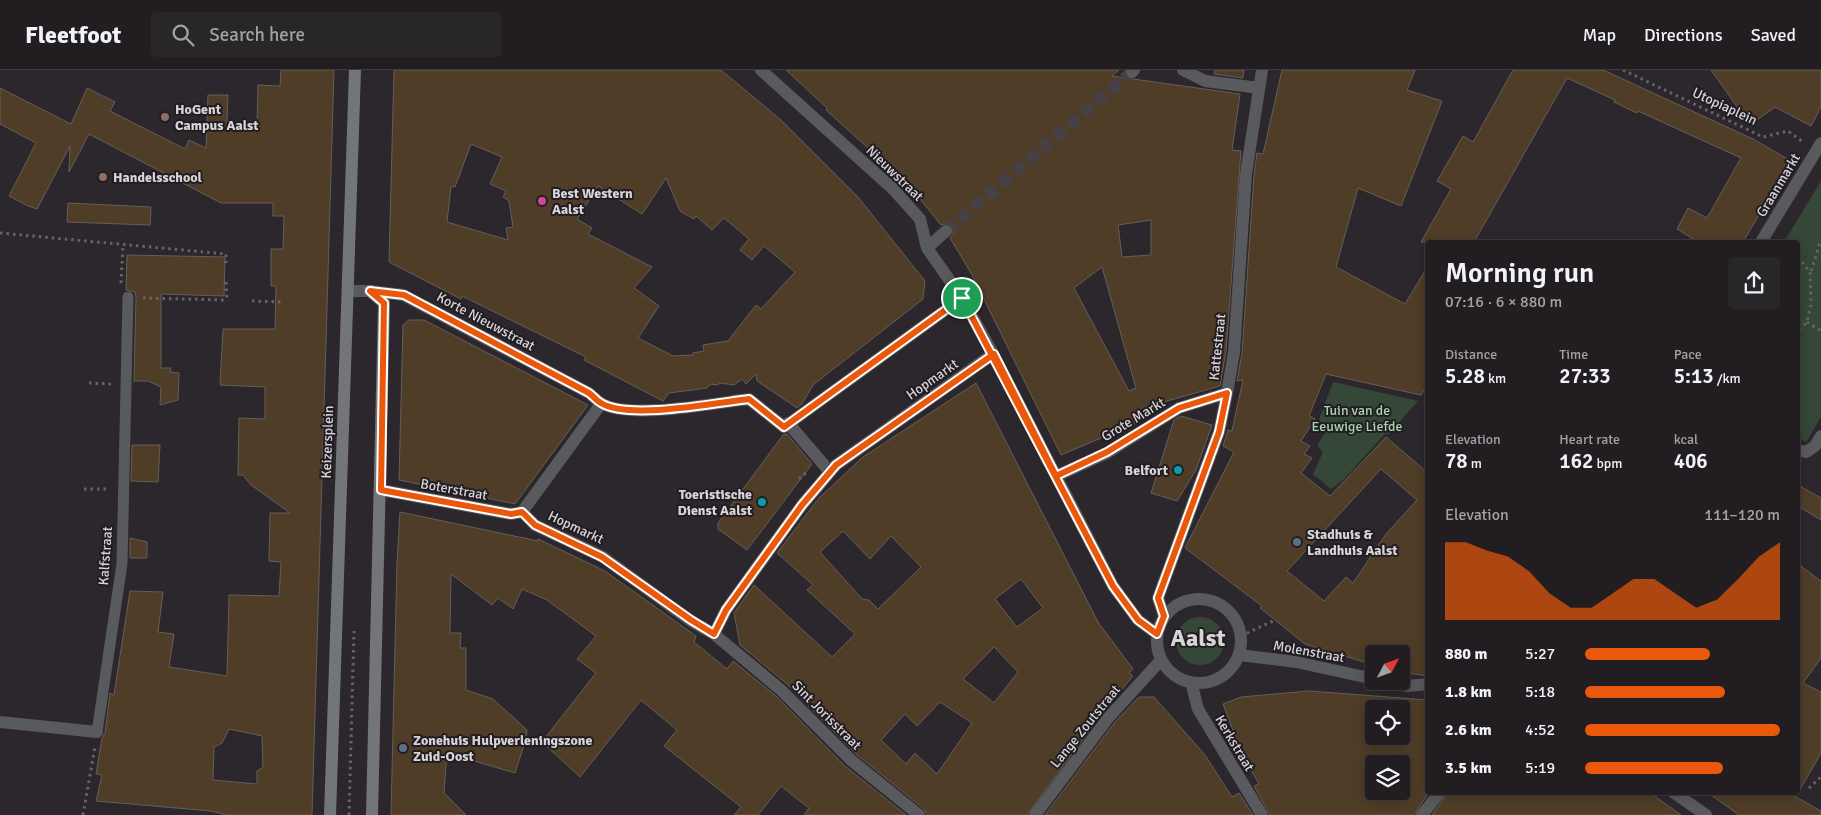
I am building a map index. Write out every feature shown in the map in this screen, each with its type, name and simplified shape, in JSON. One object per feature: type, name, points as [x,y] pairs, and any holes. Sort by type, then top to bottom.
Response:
[{"type":"street","name":"Keizersplein","points":[[330,815],[355,70]]},
{"type":"street","name":"Nieuwstraat","points":[[761,70],[893,190],[920,219],[927,248],[962,298],[994,354],[1056,476]]},
{"type":"street","points":[[1183,70],[1205,81],[1259,88]]},
{"type":"street","name":"Kattestraat","points":[[1164,616],[1158,598],[1219,432],[1227,393],[1234,352],[1246,174],[1262,70]]},
{"type":"street","name":"Graanmarkt","points":[[1762,240],[1818,148]]},
{"type":"street","points":[[927,248],[946,231]]},
{"type":"street","name":"Korte Nieuwstraat","points":[[348,291],[370,291],[404,295],[589,393],[602,404]]},
{"type":"street","points":[[370,291],[384,303],[372,815]]},
{"type":"street","points":[[522,512],[602,404],[624,409],[671,409],[749,399],[784,427],[962,298]]},
{"type":"street","name":"Hopmarkt","points":[[522,512],[535,525],[602,557],[714,634],[726,610],[802,505],[836,465],[994,354]]},
{"type":"street","name":"Grote Markt","points":[[1056,476],[1107,452],[1179,408],[1227,393]]},
{"type":"street","points":[[788,423],[830,472]]},
{"type":"street","points":[[1800,450],[1806,452],[1815,446],[1821,436]]},
{"type":"street","points":[[1056,476],[1113,586],[1138,620],[1157,634]]},
{"type":"street","name":"Boterstraat","points":[[381,490],[511,514],[522,512]]},
{"type":"street","points":[[1196,598],[1210,600],[1222,606],[1233,615],[1241,636],[1239,654],[1234,665],[1215,680],[1191,682],[1179,678],[1168,670],[1161,660],[1157,648],[1157,634],[1164,616],[1179,603],[1196,598]]},
{"type":"street","name":"Sint Jorisstraat","points":[[714,634],[780,690],[851,760],[919,815]]},
{"type":"street","name":"Molenstraat","points":[[1239,654],[1296,662],[1365,677]]},
{"type":"street","name":"Lange Zoutstraat","points":[[1035,815],[1109,717],[1161,660]]},
{"type":"street","name":"Kerkstraat","points":[[1191,682],[1198,710],[1262,815]]},
{"type":"street","points":[[1410,686],[1425,684]]},
{"type":"street","points":[[0,722],[97,732]]},
{"type":"street","points":[[1422,815],[1438,795]]},
{"type":"street","points":[[1678,795],[1706,815]]},
{"type":"lane","name":"Kalfstraat","points":[[97,732],[122,564],[128,297]]},
{"type":"path","name":"Utopiaplein","points":[[1623,70],[1763,136],[1788,131],[1818,148]]},
{"type":"path","points":[[0,234],[226,254],[226,263]]},
{"type":"path","points":[[1800,329],[1807,322],[1811,304],[1810,272],[1821,240]]},
{"type":"path","points":[[123,245],[120,297],[226,300],[226,282]]},
{"type":"path","points":[[1800,259],[1810,272]]},
{"type":"path","points":[[252,301],[284,302]]},
{"type":"path","points":[[1807,322],[1821,331]]},
{"type":"path","points":[[89,383],[126,385]]},
{"type":"path","points":[[84,489],[124,488]]},
{"type":"path","points":[[1241,636],[1274,620]]},
{"type":"path","points":[[83,815],[97,732]]},
{"type":"path","points":[[1809,788],[1821,777]]},
{"type":"green space","points":[[1821,181],[1821,417],[1806,442],[1800,438],[1800,240],[1785,240]]},
{"type":"green space","name":"Tuin van de Eeuwige Liefde","points":[[1333,382],[1418,401],[1389,434],[1385,434],[1344,479],[1331,489],[1313,474],[1323,452],[1317,445],[1328,429],[1318,422]]},
{"type":"green space","points":[[1200,617],[1209,619],[1217,624],[1222,632],[1224,641],[1222,650],[1217,658],[1209,663],[1200,665],[1191,663],[1183,658],[1178,650],[1176,641],[1178,632],[1183,624],[1191,619]]},
{"type":"building","points":[[281,70],[334,70],[312,815],[227,815],[211,811],[96,801],[102,775],[96,774],[102,738],[105,733],[110,693],[114,695],[130,591],[163,592],[158,632],[174,634],[169,667],[227,676],[229,595],[279,596],[281,562],[269,561],[270,513],[290,513],[251,485],[243,475],[238,475],[239,418],[265,419],[265,387],[220,385],[223,329],[275,329],[276,286],[271,286],[271,249],[283,249],[284,216],[273,216],[273,203],[221,203],[89,134],[69,172],[70,146],[37,209],[28,206],[9,196],[36,143],[0,124],[0,88],[71,124],[87,88],[115,102],[110,111],[185,149],[189,140],[206,148],[208,95],[228,95],[227,122],[257,123],[258,85],[280,86]],"holes":[[[229,729],[262,736],[263,767],[257,771],[257,784],[213,780],[214,747],[222,743]]]},
{"type":"building","points":[[394,70],[721,70],[781,120],[858,197],[925,281],[923,299],[813,385],[802,404],[797,408],[757,381],[756,374],[746,384],[742,379],[734,385],[711,384],[707,388],[669,393],[663,401],[584,360],[586,357],[462,296],[461,299],[389,262]],"holes":[[[471,144],[502,157],[490,184],[506,191],[503,197],[509,201],[513,227],[506,228],[508,240],[447,222],[451,186],[455,187]],[[666,178],[680,211],[694,219],[696,216],[712,230],[724,218],[749,239],[740,250],[752,260],[764,246],[795,272],[761,309],[756,305],[728,341],[703,345],[704,351],[693,353],[693,355],[673,356],[638,338],[659,306],[634,288],[652,267],[588,234],[592,228],[577,219],[598,186],[642,214]]]},
{"type":"building","points":[[786,70],[1119,70],[1112,76],[1240,94],[1232,150],[1241,151],[1226,351],[1220,386],[1139,409],[1139,422],[1061,455],[971,273],[950,238],[954,233],[952,226],[948,223],[941,225],[900,174],[899,176],[826,110],[827,108]],"holes":[[[1151,220],[1151,255],[1122,257],[1118,225]],[[1102,267],[1136,388],[1129,391],[1074,288]]]},
{"type":"building","points":[[1215,70],[1244,70],[1243,78],[1214,74]]},
{"type":"building","points":[[1282,70],[1415,70],[1407,90],[1442,101],[1401,206],[1358,188],[1336,267],[1405,304],[1425,271],[1425,389],[1421,395],[1326,374],[1309,416],[1315,419],[1301,441],[1310,446],[1304,454],[1312,458],[1301,473],[1330,496],[1386,437],[1425,470],[1425,676],[1410,673],[1410,645],[1365,645],[1365,662],[1305,644],[1260,608],[1262,606],[1185,548],[1234,452],[1223,446],[1228,430],[1232,431],[1243,380],[1237,381],[1242,353],[1257,153],[1263,154]],"holes":[[[1381,469],[1417,500],[1386,534],[1353,583],[1346,577],[1324,601],[1287,571]]]},
{"type":"building","points":[[1513,70],[1603,70],[1753,139],[1791,161],[1744,240],[1695,240],[1677,229],[1688,208],[1707,218],[1741,158],[1638,111],[1637,113],[1614,102],[1615,100],[1567,78],[1475,240],[1425,240],[1425,242],[1421,242],[1451,189],[1437,181],[1463,136],[1473,142]]},
{"type":"building","points":[[1711,70],[1821,70],[1821,107],[1811,126],[1775,107],[1750,125]]},
{"type":"building","points":[[68,203],[151,207],[150,225],[67,222]]},
{"type":"building","points":[[127,255],[225,257],[224,296],[161,294],[161,368],[171,368],[170,372],[179,373],[178,400],[160,405],[161,387],[148,381],[134,381],[136,297],[135,292],[126,290]]},
{"type":"building","points":[[409,320],[424,320],[588,405],[515,504],[399,480],[403,325]]},
{"type":"building","points":[[976,383],[1098,622],[1133,669],[1129,673],[1133,676],[1103,712],[1027,815],[927,815],[924,809],[856,754],[787,684],[740,645],[734,613],[754,585],[832,657],[855,634],[807,590],[813,585],[777,553],[819,498],[863,457]],"holes":[[[843,531],[870,559],[891,536],[921,567],[878,609],[869,600],[862,599],[820,552]],[[1021,579],[1043,608],[1017,627],[995,599]],[[994,647],[1018,672],[994,703],[963,679]],[[940,702],[972,723],[937,774],[915,753],[906,764],[881,740],[905,714],[917,726]]]},
{"type":"building","name":"Belfort","points":[[1181,416],[1212,425],[1196,470],[1177,501],[1151,493],[1174,420]]},
{"type":"building","name":"Toeristische Dienst Aalst","points":[[787,434],[812,464],[747,550],[718,529],[718,523],[783,435]]},
{"type":"building","points":[[132,445],[160,445],[158,482],[131,481]]},
{"type":"building","points":[[1800,486],[1821,498],[1821,520],[1800,507]]},
{"type":"building","points":[[400,512],[538,541],[538,539],[605,571],[696,636],[694,642],[727,669],[733,661],[776,696],[845,766],[906,815],[804,815],[809,808],[781,786],[758,815],[734,815],[741,807],[664,746],[677,730],[641,700],[580,777],[542,742],[596,673],[577,659],[596,636],[547,600],[522,589],[513,609],[498,598],[492,605],[451,574],[450,633],[461,633],[460,648],[466,648],[466,690],[493,699],[527,730],[525,742],[515,773],[447,753],[444,793],[466,815],[391,815],[397,562]]},
{"type":"building","points":[[130,538],[147,542],[147,558],[130,558]]},
{"type":"building","points":[[1800,565],[1821,581],[1821,658],[1803,683],[1821,692],[1821,753],[1800,790]]},
{"type":"building","points":[[1309,691],[1425,700],[1425,795],[1427,795],[1414,815],[1270,815],[1254,786],[1259,784],[1242,754],[1223,704],[1241,697]]},
{"type":"building","points":[[1139,697],[1154,697],[1205,755],[1232,797],[1239,793],[1253,815],[1045,815],[1115,722]]},
{"type":"building","points":[[1446,795],[1653,795],[1681,815],[1432,815]]},
{"type":"building","points":[[1711,795],[1792,795],[1821,811],[1821,815],[1739,815]]},
{"type":"tunnel","points":[[946,231],[1132,72]]},
{"type":"place","name":"HoGent Campus Aalst","points":[[165,117]]},
{"type":"place","name":"Handelsschool","points":[[103,177]]},
{"type":"place","name":"Best Western Aalst","points":[[542,201]]},
{"type":"place","name":"Belfort","points":[[1178,470]]},
{"type":"place","name":"Toeristische Dienst Aalst","points":[[762,502]]},
{"type":"place","name":"Stadhuis & Landhuis Aalst","points":[[1297,542]]},
{"type":"place","name":"Zonehuis Hulpverleningszone Zuid-Oost","points":[[403,748]]},
{"type":"district","name":"Aalst","points":[[1198,638]]},
{"type":"route","points":[[962,298],[784,427],[749,399],[671,409],[624,409],[602,404],[589,393],[404,295],[370,291],[384,303],[381,490],[511,514],[522,512],[535,525],[602,557],[714,634],[726,610],[802,505],[836,465],[994,354],[1056,476],[1107,452],[1179,408],[1227,393],[1219,432],[1158,598],[1164,616],[1159,624],[1157,634],[1138,620],[1113,586],[1031,428],[1012,391],[994,354],[962,298]]}]
